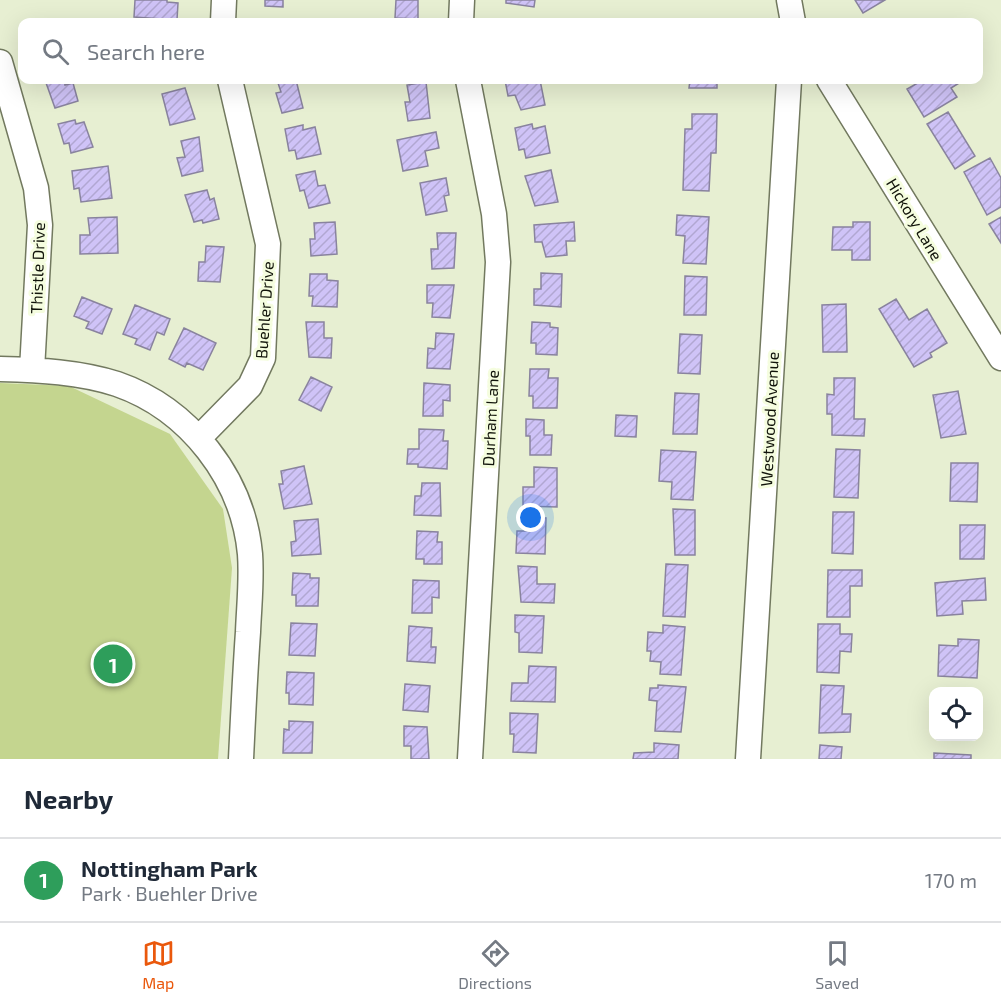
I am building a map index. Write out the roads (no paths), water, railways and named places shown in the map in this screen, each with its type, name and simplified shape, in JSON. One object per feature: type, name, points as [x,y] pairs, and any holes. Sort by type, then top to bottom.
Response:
[{"type":"street","points":[[223,18],[224,0]]},
{"type":"street","points":[[461,18],[462,0]]},
{"type":"street","points":[[789,0],[792,18]]},
{"type":"street","name":"Thistle Drive","points":[[0,62],[36,188],[40,225],[32,370]]},
{"type":"street","name":"Buehler Drive","points":[[199,438],[250,386],[263,358],[268,244],[231,84]]},
{"type":"street","name":"Durham Lane","points":[[469,84],[494,214],[498,262],[470,759]]},
{"type":"street","name":"Westwood Avenue","points":[[748,759],[789,84]]},
{"type":"street","name":"Hickory Lane","points":[[831,84],[1001,358]]},
{"type":"street","points":[[0,369],[32,370],[89,377],[118,385],[163,407],[199,438],[228,480],[241,509],[249,543],[251,582],[241,759]]},
{"type":"place","name":"Nottingham Park","points":[[113,664]]}]
